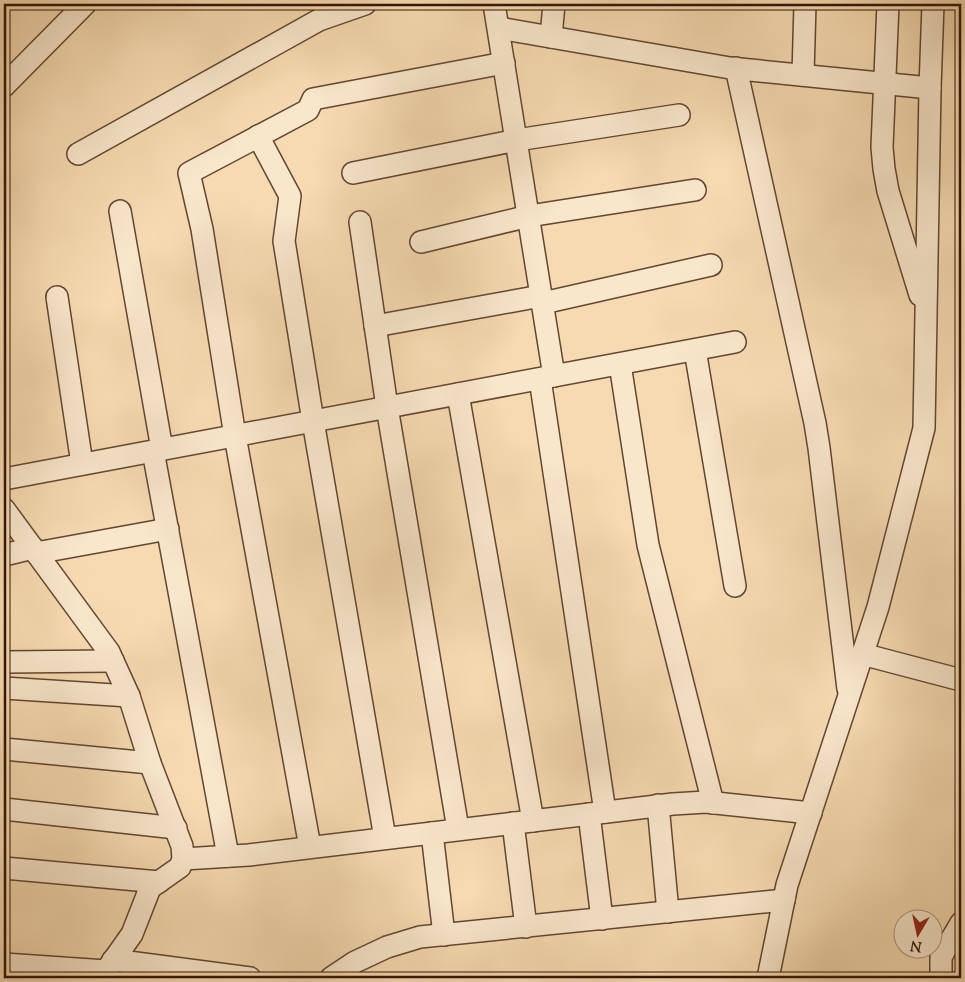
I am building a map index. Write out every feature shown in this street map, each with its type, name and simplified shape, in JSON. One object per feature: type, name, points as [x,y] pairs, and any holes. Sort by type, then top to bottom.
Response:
[{"type":"street","points":[[4,86],[85,4]]},
{"type":"street","points":[[78,154],[319,20],[365,4]]},
{"type":"street","points":[[494,4],[542,300],[547,377],[597,813],[602,919]]},
{"type":"street","points":[[551,37],[554,4]]},
{"type":"street","points":[[803,75],[805,4]]},
{"type":"street","points":[[888,4],[882,147],[884,169],[888,191],[926,314]]},
{"type":"street","points":[[768,978],[788,885],[878,606],[924,428],[933,4]]},
{"type":"street","points":[[499,28],[736,68],[930,88]]},
{"type":"street","points":[[310,848],[235,436],[202,229],[189,173],[308,110],[312,99],[504,63]]},
{"type":"street","points":[[736,68],[815,423],[848,697]]},
{"type":"street","points":[[352,173],[517,140],[678,116]]},
{"type":"street","points":[[258,136],[290,196],[284,241],[385,838]]},
{"type":"street","points":[[421,242],[529,216],[695,190]]},
{"type":"street","points":[[120,211],[158,450],[168,529],[228,856]]},
{"type":"street","points":[[360,222],[387,407],[458,830]]},
{"type":"street","points":[[375,326],[542,300],[711,265]]},
{"type":"street","points":[[57,297],[82,464]]},
{"type":"street","points":[[4,479],[735,342]]},
{"type":"street","points":[[695,350],[735,586]]},
{"type":"street","points":[[620,364],[648,545],[713,803]]},
{"type":"street","points":[[458,394],[533,821]]},
{"type":"street","points":[[4,509],[109,652],[129,696],[150,763],[182,846],[183,859],[180,867],[150,888],[132,934],[106,970]]},
{"type":"street","points":[[4,555],[168,529]]},
{"type":"street","points":[[862,654],[961,680]]},
{"type":"street","points":[[4,662],[113,661]]},
{"type":"street","points":[[4,688],[129,696]]},
{"type":"street","points":[[4,749],[150,763]]},
{"type":"street","points":[[183,859],[310,848],[688,803],[713,803],[811,813]]},
{"type":"street","points":[[658,806],[668,912]]},
{"type":"street","points":[[4,809],[176,828]]},
{"type":"street","points":[[512,823],[526,927]]},
{"type":"street","points":[[432,833],[444,935]]},
{"type":"street","points":[[4,868],[158,882]]},
{"type":"street","points":[[331,978],[355,962],[387,947],[420,937],[784,900]]},
{"type":"street","points":[[941,978],[941,957],[961,923]]},
{"type":"street","points":[[4,964],[250,978]]}]
